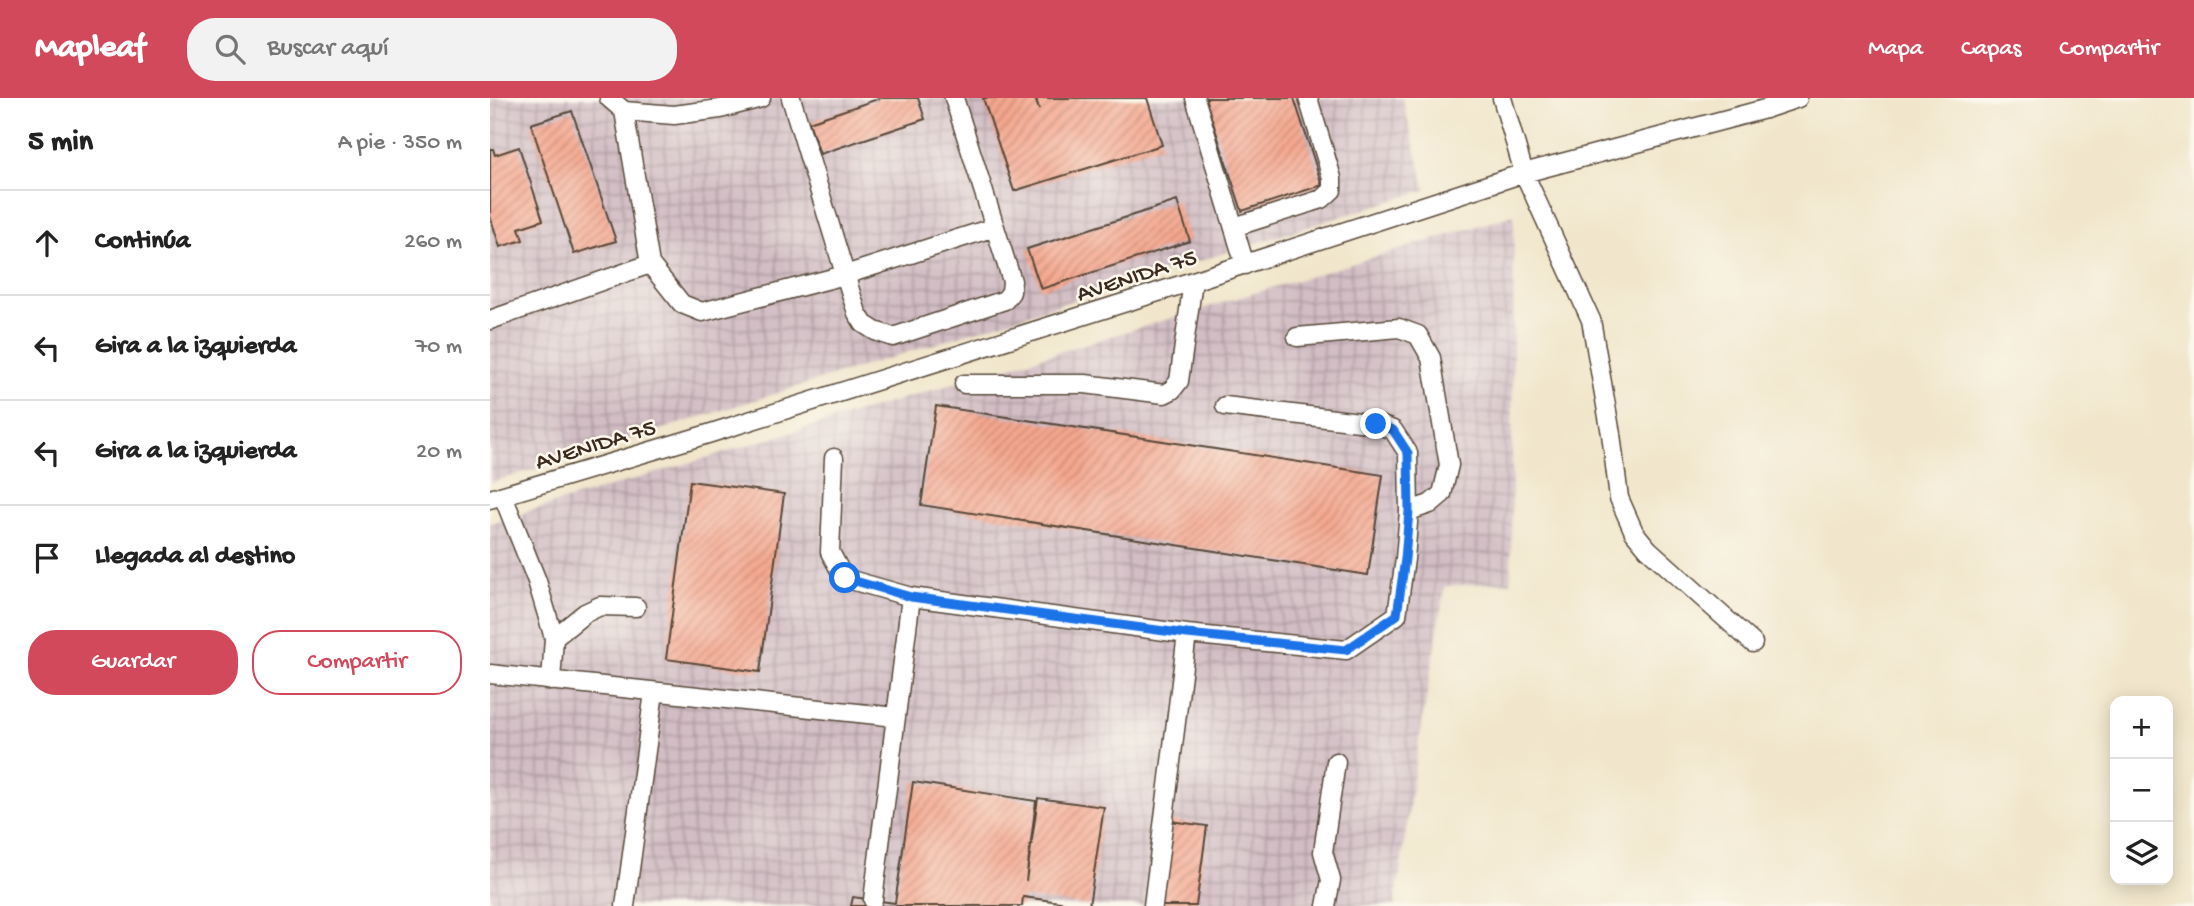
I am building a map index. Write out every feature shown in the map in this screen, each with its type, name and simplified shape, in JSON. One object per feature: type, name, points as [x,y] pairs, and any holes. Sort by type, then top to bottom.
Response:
[{"type":"street","points":[[609,98],[624,111],[674,115],[720,110],[761,98]]},
{"type":"street","points":[[791,98],[857,313],[864,324],[893,337],[1005,300],[1011,292],[1012,281],[954,98]]},
{"type":"street","points":[[1195,98],[1245,265]]},
{"type":"street","points":[[1234,228],[1322,199],[1332,190],[1332,178],[1308,98]]},
{"type":"street","points":[[1502,98],[1524,173],[1591,320],[1611,433],[1619,498],[1634,533],[1648,549],[1753,643]]},
{"type":"street","name":"AVENIDA 75","points":[[497,498],[708,435],[1245,265],[1524,173],[1798,98]]},
{"type":"street","points":[[624,111],[650,264],[682,303],[702,312],[845,275],[995,227]]},
{"type":"street","points":[[490,320],[650,264]]},
{"type":"street","points":[[964,384],[1085,384],[1164,394],[1172,390],[1179,381],[1193,281]]},
{"type":"street","points":[[1297,337],[1399,328],[1418,335],[1431,358],[1449,465],[1443,494],[1430,504],[1409,511]]},
{"type":"street","points":[[834,458],[830,552],[845,578],[911,597],[1187,634],[1346,650],[1397,615],[1409,511],[1408,453],[1393,430],[1376,424],[1225,406]]},
{"type":"street","points":[[497,498],[537,581],[554,638],[551,681]]},
{"type":"street","points":[[873,900],[911,597]]},
{"type":"street","points":[[554,638],[585,612],[600,606],[636,607]]},
{"type":"street","points":[[1153,906],[1187,634]]},
{"type":"street","points":[[490,674],[896,718]]},
{"type":"street","points":[[625,906],[654,692]]},
{"type":"street","points":[[1326,906],[1331,880],[1323,852],[1336,762]]},
{"type":"shaded area","points":[[490,98],[1402,98],[1426,190],[490,483]]},
{"type":"shaded area","points":[[1514,215],[1511,582],[1445,586],[1395,906],[490,906],[490,523]]},
{"type":"building","points":[[881,98],[918,98],[925,119],[820,154],[809,122]]},
{"type":"building","points":[[983,98],[1035,98],[1039,110],[1036,98],[1147,98],[1162,145],[1014,191]]},
{"type":"building","points":[[1205,98],[1294,98],[1322,185],[1242,211]]},
{"type":"building","points":[[572,111],[616,241],[574,254],[531,124]]},
{"type":"building","points":[[519,147],[543,220],[519,228],[523,240],[500,247],[490,216],[490,149],[493,149],[495,155]]},
{"type":"building","points":[[1177,201],[1190,241],[1041,289],[1027,249]]},
{"type":"building","points":[[936,406],[1383,475],[1368,575],[921,505]]},
{"type":"building","points":[[690,481],[784,494],[760,672],[666,659]]},
{"type":"building","points":[[913,782],[1036,801],[1026,881],[1038,798],[1104,807],[1089,906],[1023,897],[1022,906],[851,906],[853,897],[895,903]]},
{"type":"building","points":[[1170,821],[1207,826],[1196,906],[1160,906]]},
{"type":"route","points":[[845,578],[911,597],[1187,634],[1346,650],[1397,615],[1405,559],[1409,511],[1408,453],[1393,430],[1376,424]]}]
